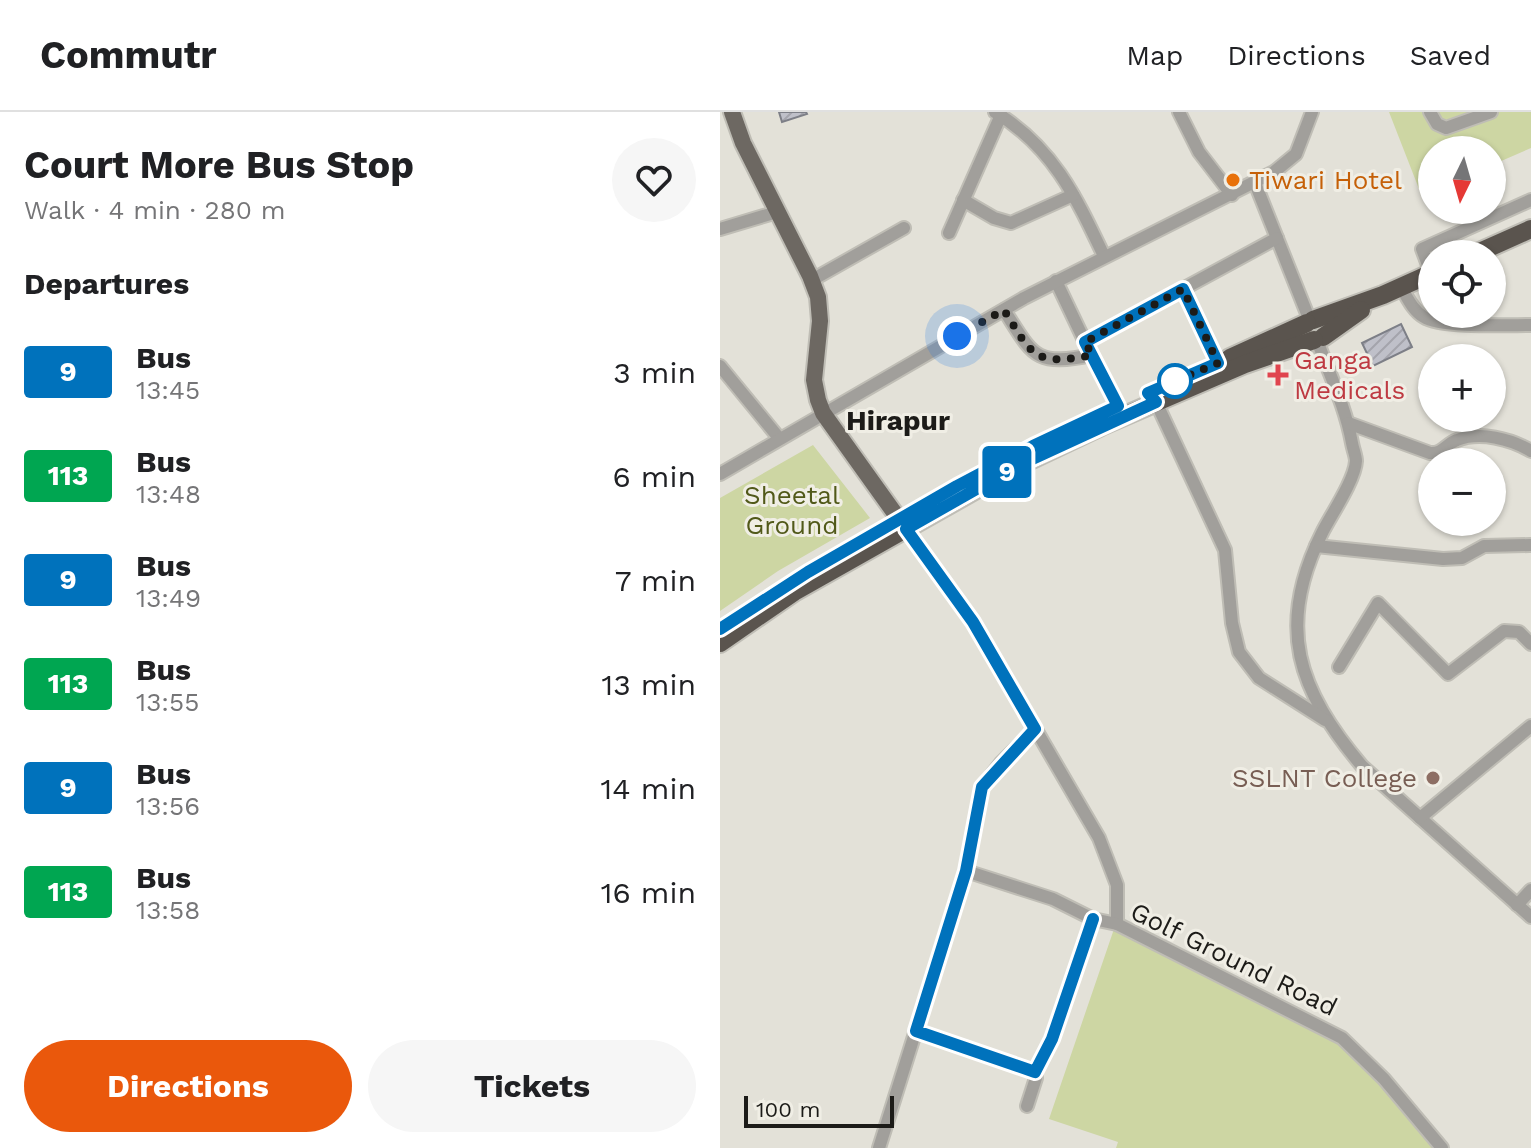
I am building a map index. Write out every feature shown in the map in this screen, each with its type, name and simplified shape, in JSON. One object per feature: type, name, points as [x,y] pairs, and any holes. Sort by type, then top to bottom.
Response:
[{"type":"highway","points":[[1506,240],[1531,229]]},
{"type":"highway","points":[[720,643],[794,592],[995,465],[1118,406],[1152,398],[1245,364],[1418,279]]},
{"type":"highway","points":[[720,629],[808,572],[1218,363],[1314,330]]},
{"type":"main road","points":[[732,112],[743,143],[818,297],[820,321],[814,380],[823,413],[903,524]]},
{"type":"street","points":[[1179,112],[1199,152],[1232,195]]},
{"type":"street","points":[[720,474],[1056,281],[1232,195],[1282,167],[1296,154],[1312,112]]},
{"type":"street","points":[[1430,112],[1437,124],[1446,128],[1491,112]]},
{"type":"street","points":[[949,233],[998,114],[1052,160],[1104,256]]},
{"type":"street","points":[[1255,183],[1314,330],[1322,359],[1343,402],[1356,462],[1316,546],[1300,591],[1297,634],[1307,681],[1331,724],[1362,766],[1531,917]]},
{"type":"street","points":[[963,200],[994,218],[1011,223],[1073,195]]},
{"type":"street","points":[[1442,240],[1531,200]]},
{"type":"street","points":[[720,229],[777,212]]},
{"type":"street","points":[[812,280],[904,228]]},
{"type":"street","points":[[1085,342],[1277,238]]},
{"type":"street","points":[[1056,281],[1118,406]]},
{"type":"street","points":[[1401,287],[1416,311],[1426,319],[1531,325]]},
{"type":"street","points":[[1183,289],[1218,363]]},
{"type":"street","points":[[1004,310],[1029,350],[1041,358],[1069,359],[1092,355]]},
{"type":"street","points":[[720,366],[779,438]]},
{"type":"street","points":[[1152,398],[1225,550],[1232,623],[1239,652],[1259,678],[1331,724]]},
{"type":"street","points":[[1348,423],[1430,453],[1441,452],[1455,440],[1476,437],[1512,441],[1531,451]]},
{"type":"street","points":[[903,524],[973,622],[1099,838],[1117,885],[1117,924]]},
{"type":"street","points":[[1316,546],[1443,559],[1462,558],[1484,546],[1530,545]]},
{"type":"street","points":[[1339,667],[1378,603],[1448,674],[1504,631],[1519,632],[1531,644]]},
{"type":"street","points":[[1420,818],[1531,726]]},
{"type":"street","points":[[879,1148],[966,871],[982,787],[1035,729]]},
{"type":"street","name":"Golf Ground Road","points":[[966,871],[1053,899],[1093,919],[1117,924],[1342,1038],[1384,1079],[1442,1148]]},
{"type":"street","points":[[1517,905],[1531,890]]},
{"type":"street","points":[[1027,1106],[1035,1072],[1052,1039],[1093,919]]},
{"type":"street","points":[[916,1031],[1035,1072]]},
{"type":"green space","points":[[1389,112],[1531,112],[1531,148],[1506,159],[1506,136],[1418,136],[1418,186]]},
{"type":"green space","name":"Sheetal Ground","points":[[813,445],[870,518],[778,571],[720,611],[720,498]]},
{"type":"green space","points":[[1114,929],[1341,1040],[1381,1074],[1449,1148],[1116,1148],[1118,1142],[1049,1119]]},
{"type":"building","points":[[779,112],[806,112],[807,114],[782,122]]},
{"type":"building","points":[[1401,324],[1412,347],[1373,366],[1362,343]]},
{"type":"bus line","name":"9","points":[[720,629],[808,572],[957,486],[1118,406],[1085,342],[1183,289],[1218,363],[1148,393],[1156,402],[1017,466],[906,529],[973,622],[1035,729],[982,787],[966,871],[916,1031],[1035,1072],[1052,1039],[1093,919]]},
{"type":"place","name":"Tiwari Hotel","points":[[1233,180]]},
{"type":"place","name":"Ganga Medicals","points":[[1278,375]]},
{"type":"place","name":"SSLNT College","points":[[1433,778]]},
{"type":"district","name":"Hirapur","points":[[898,420]]},
{"type":"route","points":[[957,336],[1004,310],[1029,350],[1041,358],[1055,360],[1092,355],[1085,342],[1183,289],[1218,363],[1175,381]]}]
